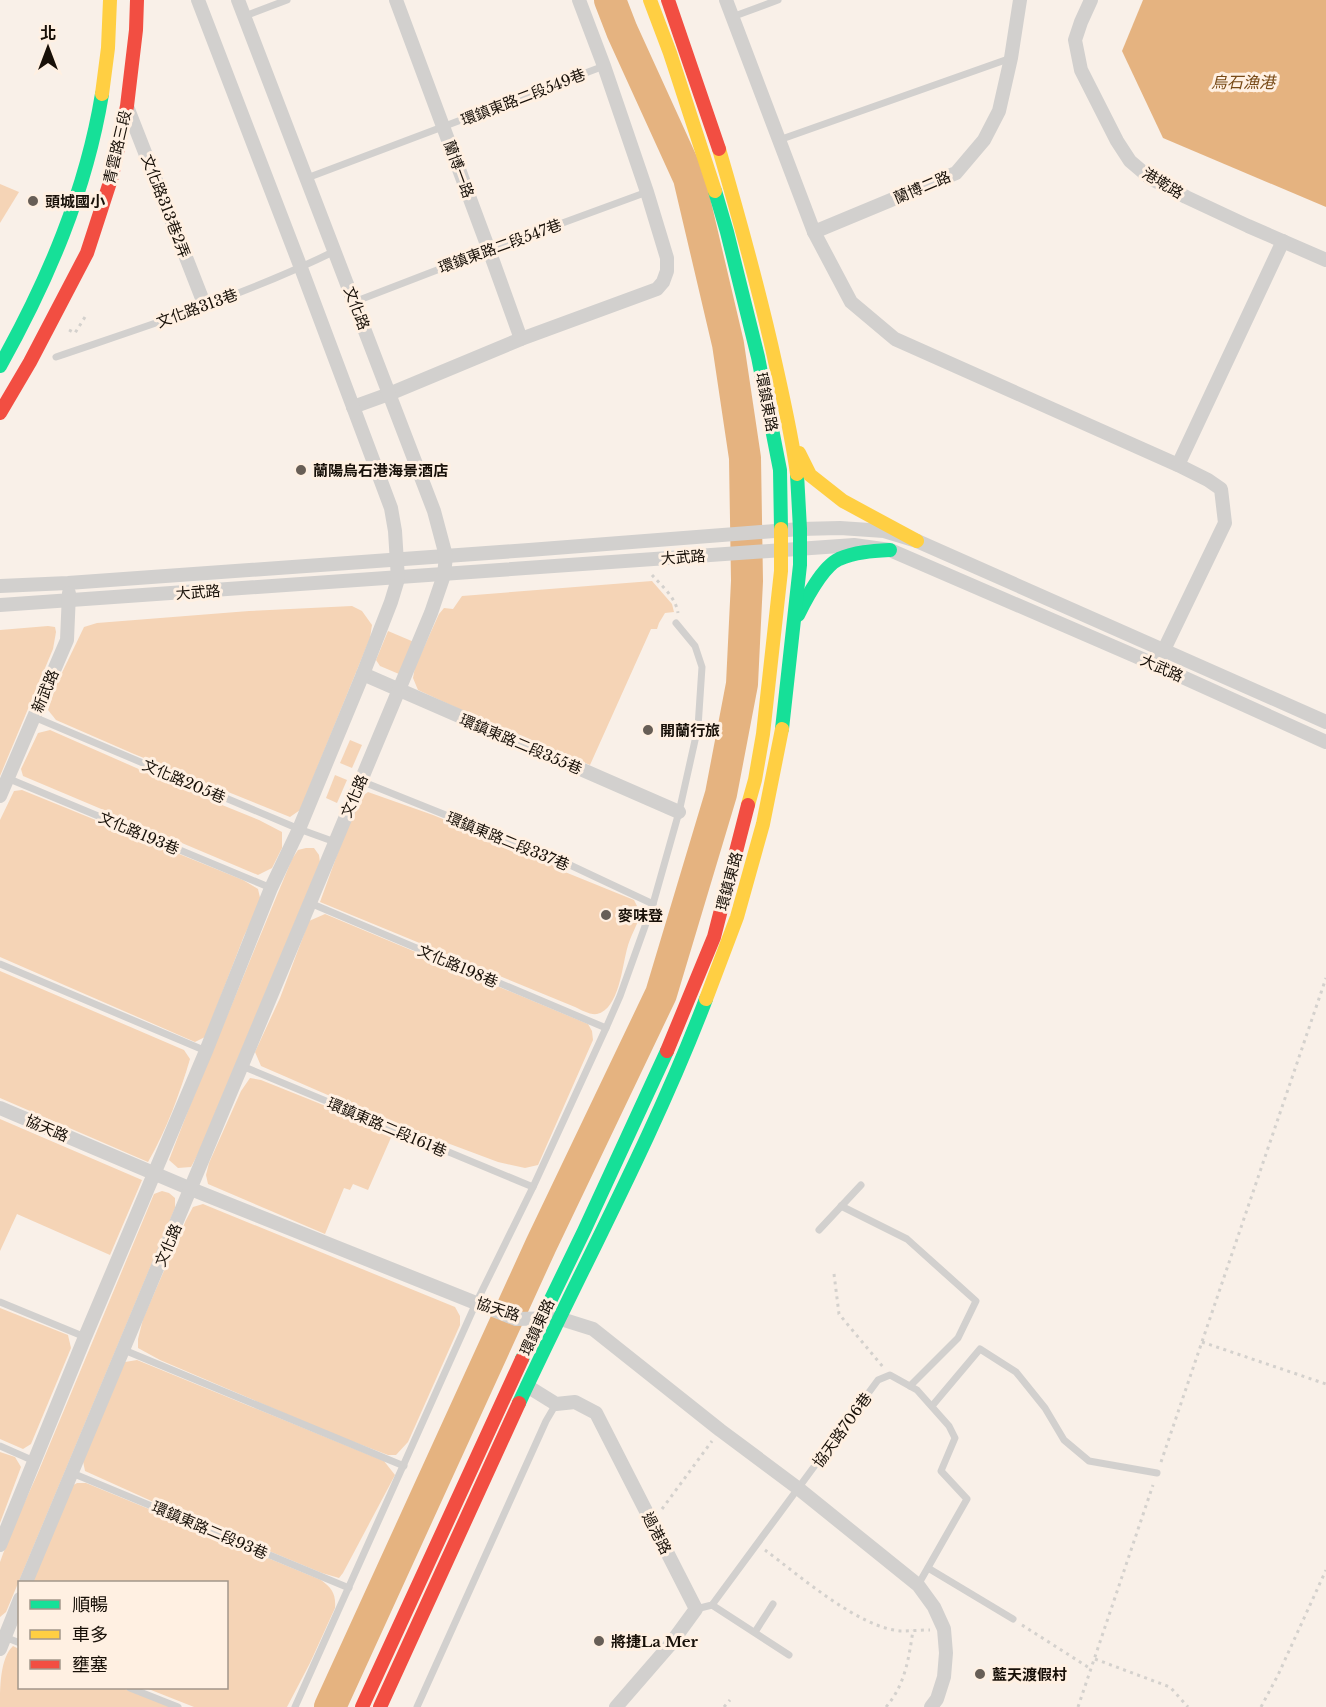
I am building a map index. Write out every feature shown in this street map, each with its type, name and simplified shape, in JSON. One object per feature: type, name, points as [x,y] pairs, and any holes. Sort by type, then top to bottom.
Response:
[{"type":"street","name":"青雲路三段","points":[[0,366],[23,328],[47,277],[74,206],[100,110],[107,65],[110,0]]},
{"type":"street","name":"青雲路三段","points":[[0,413],[30,362],[87,253],[112,176],[127,106],[136,30],[137,0]]},
{"type":"street","points":[[0,1545],[206,1051],[271,888],[299,829],[363,674],[398,579],[391,508],[198,0]]},
{"type":"street","name":"文化路","points":[[26,1581],[431,614],[444,574],[446,556],[434,511],[238,0]]},
{"type":"street","name":"蘭博一路","points":[[396,0],[521,339]]},
{"type":"street","points":[[353,407],[521,339],[657,289],[663,282],[667,271],[667,258],[647,192],[579,0]]},
{"type":"street","name":"環鎮東路","points":[[362,1707],[540,1319],[584,1232],[676,1032],[714,937],[755,780],[781,571],[780,470],[758,357],[727,232],[709,170],[650,0]]},
{"type":"street","name":"環鎮東路","points":[[380,1707],[558,1318],[690,1040],[737,917],[764,824],[782,731],[800,549],[797,475],[793,442],[767,324],[741,223],[712,125],[668,0]]},
{"type":"street","points":[[726,0],[814,232],[851,302],[895,339],[1178,465],[1221,489],[1225,523],[1156,665]]},
{"type":"street","name":"蘭博二路","points":[[814,232],[956,173],[984,140],[999,111],[1011,58],[1020,0]]},
{"type":"street","name":"港墘路","points":[[1091,0],[1075,40],[1081,70],[1117,141],[1130,161],[1150,178],[1185,197],[1326,260]]},
{"type":"street","name":"文化路313巷2弄","points":[[127,106],[205,306]]},
{"type":"street","points":[[1178,465],[1283,242]]},
{"type":"street","points":[[47,277],[66,291]]},
{"type":"street","points":[[793,442],[810,476],[843,501],[916,541]]},
{"type":"street","name":"大武路","points":[[0,586],[397,560],[781,530],[840,528],[884,531],[916,541],[1326,722]]},
{"type":"street","name":"大武路","points":[[0,605],[398,579],[854,545],[890,550],[1156,665],[1326,742]]},
{"type":"street","points":[[793,625],[815,583],[837,560],[864,552],[890,550]]},
{"type":"street","name":"新武路","points":[[0,796],[67,640],[69,583]]},
{"type":"street","name":"環鎮東路二段355巷","points":[[363,674],[679,812]]},
{"type":"street","name":"協天路","points":[[0,1108],[191,1189],[516,1319],[558,1318],[593,1329],[918,1585],[934,1607],[944,1629],[946,1653],[944,1677],[936,1699],[930,1707]]},
{"type":"street","name":"過港路","points":[[527,1386],[556,1404],[575,1402],[596,1413],[696,1610]]},
{"type":"street","points":[[1,1640],[18,1603]]},
{"type":"street","points":[[616,1707],[669,1646],[696,1610]]},
{"type":"lane","points":[[245,16],[287,0]]},
{"type":"lane","points":[[732,17],[778,0]]},
{"type":"lane","points":[[780,140],[1011,58]]},
{"type":"lane","name":"環鎮東路二段549巷","points":[[307,178],[604,66]]},
{"type":"lane","name":"環鎮東路二段547巷","points":[[354,302],[647,192]]},
{"type":"lane","name":"文化路313巷","points":[[56,357],[205,306],[301,268],[335,251]]},
{"type":"lane","points":[[295,1707],[404,1466],[482,1306],[533,1187],[606,1028],[653,904],[679,812],[698,727],[702,667],[695,646],[676,623]]},
{"type":"lane","name":"文化路205巷","points":[[34,717],[299,829],[335,842]]},
{"type":"lane","name":"文化路193巷","points":[[7,778],[271,888]]},
{"type":"lane","name":"環鎮東路二段337巷","points":[[361,781],[570,865],[653,904]]},
{"type":"lane","name":"文化路198巷","points":[[310,903],[606,1028]]},
{"type":"lane","points":[[0,964],[206,1051]]},
{"type":"lane","name":"環鎮東路二段161巷","points":[[242,1066],[533,1187]]},
{"type":"lane","points":[[819,1230],[861,1185]]},
{"type":"lane","points":[[841,1206],[908,1239],[976,1301],[958,1338],[910,1386]]},
{"type":"lane","points":[[0,1302],[85,1337]]},
{"type":"lane","points":[[932,1406],[980,1349],[1016,1372],[1045,1408],[1064,1440],[1089,1461],[1157,1473]]},
{"type":"lane","points":[[124,1350],[404,1466]]},
{"type":"lane","points":[[890,1375],[917,1390],[949,1426],[955,1438],[941,1472],[967,1499],[918,1585]]},
{"type":"lane","name":"協天路706巷","points":[[712,1605],[879,1380],[890,1375]]},
{"type":"lane","points":[[417,1707],[546,1421],[556,1404]]},
{"type":"lane","points":[[0,1446],[34,1461]]},
{"type":"lane","name":"環鎮東路二段93巷","points":[[72,1473],[349,1588]]},
{"type":"lane","points":[[928,1568],[1013,1619]]},
{"type":"lane","points":[[755,1632],[773,1604]]},
{"type":"lane","points":[[696,1610],[712,1605],[789,1655]]},
{"type":"lane","points":[[1,1640],[18,1643]]},
{"type":"lane","points":[[133,1689],[178,1707]]},
{"type":"path","points":[[75,333],[85,317]]},
{"type":"path","points":[[638,561],[669,594],[677,606],[676,623]]},
{"type":"path","points":[[1078,1707],[1326,978]]},
{"type":"path","points":[[834,1274],[839,1314],[890,1375]]},
{"type":"path","points":[[1202,1342],[1326,1384]]},
{"type":"path","points":[[662,1509],[720,1430]]},
{"type":"path","points":[[756,1544],[850,1613],[900,1631],[944,1629]]},
{"type":"path","points":[[1262,1707],[1326,1570]]},
{"type":"path","points":[[1013,1619],[1091,1668]]},
{"type":"path","points":[[886,1707],[906,1670],[914,1630]]},
{"type":"path","points":[[1095,1659],[1170,1687],[1188,1707]]},
{"type":"path","points":[[724,1707],[730,1700]]},
{"type":"shaded area","points":[[0,184],[19,192],[0,223]]},
{"type":"shaded area","points":[[652,581],[672,604],[674,612],[665,613],[657,629],[651,629],[590,765],[418,690],[413,678],[415,667],[439,614],[444,608],[453,609],[462,596]]},
{"type":"shaded area","points":[[352,606],[362,611],[372,625],[370,638],[300,810],[290,817],[56,720],[48,710],[57,683],[84,627],[97,623],[249,611]]},
{"type":"shaded area","points":[[55,627],[53,649],[0,776],[0,630]]},
{"type":"shaded area","points":[[388,631],[414,642],[399,674],[380,666],[376,660]]},
{"type":"shaded area","points":[[50,730],[282,832],[282,848],[272,868],[258,875],[23,776],[21,769],[38,733]]},
{"type":"shaded area","points":[[350,740],[362,745],[352,768],[340,763]]},
{"type":"shaded area","points":[[335,775],[347,780],[337,803],[326,798]]},
{"type":"shaded area","points":[[22,790],[243,880],[258,889],[261,902],[244,936],[205,1037],[195,1042],[0,957],[0,820],[14,791]]},
{"type":"shaded area","points":[[368,792],[433,815],[634,900],[641,914],[628,945],[615,996],[604,1011],[591,1014],[320,902],[357,800]]},
{"type":"shaded area","points":[[314,848],[319,855],[320,862],[198,1154],[191,1167],[178,1168],[169,1160],[191,1103],[292,859],[298,850]]},
{"type":"shaded area","points":[[325,914],[588,1024],[593,1040],[538,1165],[525,1168],[498,1162],[383,1119],[261,1066],[255,1052],[280,998],[309,921]]},
{"type":"shaded area","points":[[0,971],[184,1050],[190,1059],[186,1072],[167,1125],[148,1162],[0,1098]]},
{"type":"shaded area","points":[[250,1078],[261,1080],[393,1133],[368,1190],[353,1184],[350,1190],[344,1188],[325,1234],[208,1184],[206,1175],[209,1163],[241,1091]]},
{"type":"shaded area","points":[[0,1119],[142,1180],[110,1255],[17,1214],[0,1251]]},
{"type":"shaded area","points":[[162,1191],[169,1193],[175,1198],[175,1208],[6,1612],[0,1617],[0,1562],[154,1194]]},
{"type":"shaded area","points":[[203,1204],[455,1307],[460,1316],[460,1325],[408,1442],[396,1455],[388,1455],[333,1434],[160,1360],[138,1348],[143,1319],[186,1220],[193,1207]]},
{"type":"shaded area","points":[[0,1308],[68,1335],[71,1348],[31,1444],[23,1449],[0,1439]]},
{"type":"shaded area","points":[[137,1360],[384,1461],[395,1475],[339,1578],[178,1513],[85,1471],[83,1461],[125,1362]]},
{"type":"shaded area","points":[[0,1452],[15,1457],[21,1467],[0,1523]]},
{"type":"shaded area","points":[[77,1483],[86,1483],[321,1580],[328,1586],[334,1595],[335,1608],[287,1707],[194,1707],[149,1689],[228,1689],[228,1581],[32,1581],[70,1487]]},
{"type":"shaded area","points":[[13,1646],[18,1648],[18,1689],[125,1689],[173,1707],[0,1707],[3,1666]]},
{"type":"water","name":"烏石漁港","points":[[1143,0],[1326,0],[1326,207],[1163,138],[1122,51]]},
{"type":"waterway","points":[[330,1707],[541,1245],[661,994],[721,794],[742,684],[747,581],[745,458],[728,344],[689,178],[610,0]]},
{"type":"traffic: fast","points":[[0,366],[34,301],[63,234],[86,165],[102,94]]},
{"type":"traffic: fast","points":[[715,191],[758,357],[780,470],[781,529]]},
{"type":"traffic: fast","points":[[782,729],[800,565],[797,474]]},
{"type":"traffic: fast","points":[[798,615],[815,584],[833,563],[851,555],[890,550]]},
{"type":"traffic: fast","points":[[519,1403],[640,1153],[706,999]]},
{"type":"traffic: fast","points":[[522,1359],[667,1051]]},
{"type":"traffic: slow","points":[[102,94],[108,48],[110,0]]},
{"type":"traffic: slow","points":[[650,0],[670,53],[715,191]]},
{"type":"traffic: slow","points":[[719,149],[763,311],[788,420],[797,474]]},
{"type":"traffic: slow","points":[[799,453],[810,475],[843,501],[917,541]]},
{"type":"traffic: slow","points":[[748,805],[763,734],[781,571],[781,529]]},
{"type":"traffic: slow","points":[[706,999],[737,917],[763,824],[782,729]]},
{"type":"traffic: jam","points":[[0,413],[30,362],[87,253],[112,176],[127,106],[136,30],[137,0]]},
{"type":"traffic: jam","points":[[668,0],[719,149]]},
{"type":"traffic: jam","points":[[667,1051],[714,937],[748,805]]},
{"type":"traffic: jam","points":[[362,1707],[522,1359]]},
{"type":"traffic: jam","points":[[380,1707],[519,1403]]},
{"type":"place","name":"頭城國小","points":[[33,201]]},
{"type":"place","name":"蘭陽烏石港海景酒店","points":[[301,470]]},
{"type":"place","name":"開蘭行旅","points":[[648,730]]},
{"type":"place","name":"麥味登","points":[[606,915]]},
{"type":"place","name":"將捷La Mer","points":[[599,1641]]},
{"type":"place","name":"藍天渡假村","points":[[980,1674]]}]
